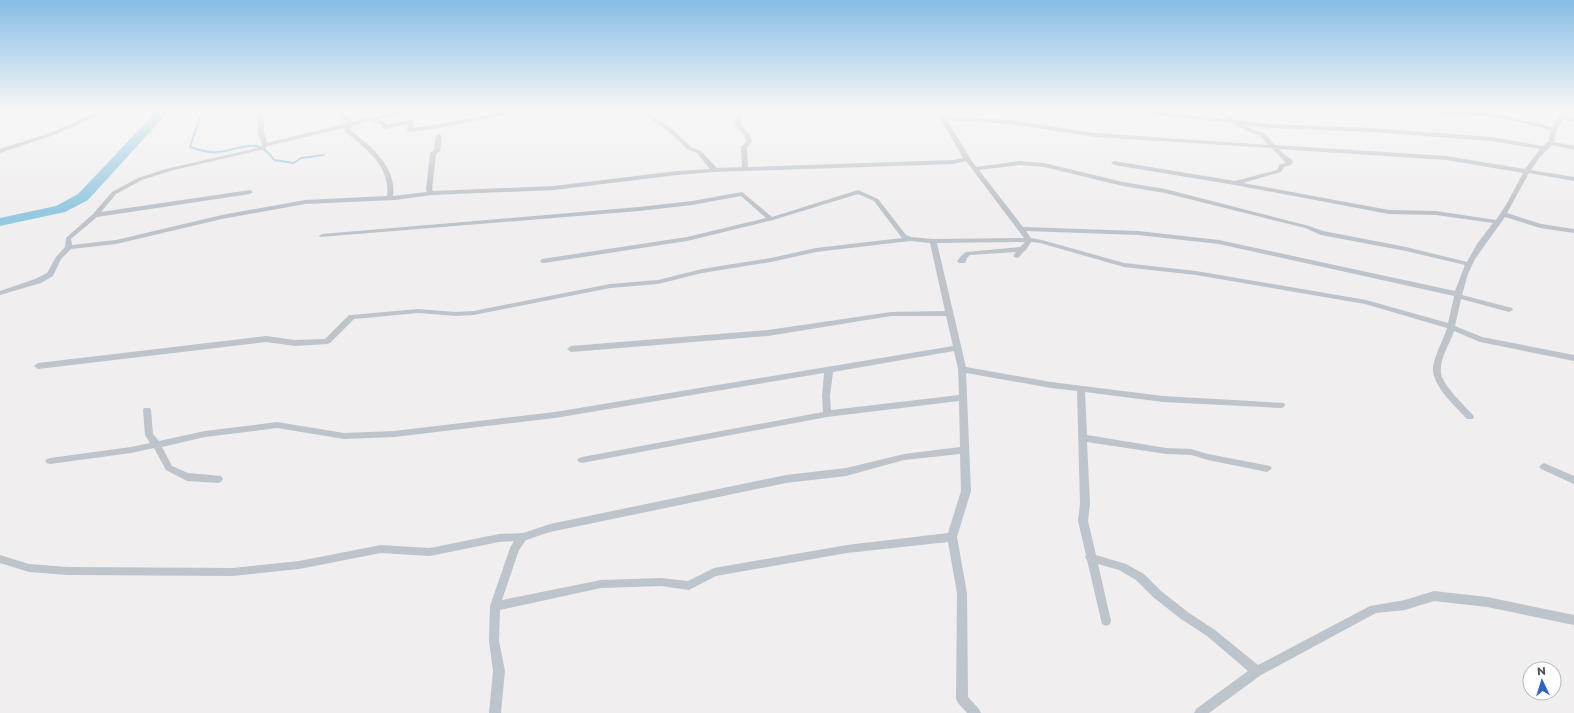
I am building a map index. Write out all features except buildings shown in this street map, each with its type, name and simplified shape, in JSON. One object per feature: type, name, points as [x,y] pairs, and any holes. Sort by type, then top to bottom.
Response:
[{"type":"street","points":[[0,151],[24,143]]},
{"type":"street","points":[[69,247],[68,239],[95,215],[118,190],[140,179],[168,170],[263,148],[265,144],[268,143]]},
{"type":"street","points":[[362,143],[378,156],[386,171],[392,190],[390,197]]},
{"type":"street","points":[[432,193],[430,190],[433,153],[437,151],[438,143]]},
{"type":"street","points":[[684,143],[689,148],[699,152],[716,170]]},
{"type":"street","points":[[745,168],[744,147],[748,143]]},
{"type":"street","points":[[958,143],[967,159],[1023,229],[1029,240]]},
{"type":"street","points":[[1218,143],[1446,158],[1574,179]]},
{"type":"street","points":[[1235,183],[1279,171],[1282,165],[1289,164],[1290,161],[1271,143]]},
{"type":"street","points":[[1516,143],[1543,148]]},
{"type":"street","points":[[1470,416],[1437,375],[1451,327],[1457,295],[1468,264],[1503,214],[1543,148],[1550,143]]},
{"type":"street","points":[[1551,143],[1574,148]]},
{"type":"street","points":[[0,293],[38,281],[50,274],[58,258],[69,247],[116,242],[222,217],[282,205],[390,197],[395,198],[432,193],[554,188],[678,173],[745,168],[954,162],[967,159]]},
{"type":"street","points":[[976,169],[1019,163],[1044,165],[1122,184],[1180,195],[1308,227],[1321,233],[1406,249],[1468,264]]},
{"type":"street","points":[[1114,163],[1235,183],[1389,212],[1436,213],[1497,222]]},
{"type":"street","points":[[95,215],[250,192]]},
{"type":"street","points":[[544,261],[687,239],[771,219],[858,192],[876,200],[904,236],[910,239]]},
{"type":"street","points":[[322,236],[639,209],[692,203],[742,194],[771,219]]},
{"type":"street","points":[[1503,214],[1540,226],[1574,231]]},
{"type":"street","points":[[1023,229],[1138,232],[1219,242],[1457,295],[1509,310]]},
{"type":"street","points":[[38,366],[266,339],[295,343],[327,341],[352,317],[418,311],[456,314],[474,313],[603,287],[658,282],[702,271],[771,260],[816,250],[910,239],[933,241],[1029,240],[1124,265],[1196,272],[1366,302],[1451,327],[1480,339],[1574,358]]},
{"type":"street","points":[[1017,256],[1026,247],[1029,240]]},
{"type":"street","points":[[933,241],[962,369],[966,491],[952,537],[962,593],[962,699],[975,713]]},
{"type":"street","points":[[961,261],[963,261],[963,256],[968,253],[1024,248]]},
{"type":"street","points":[[571,349],[768,333],[891,314],[950,314]]},
{"type":"street","points":[[50,462],[131,450],[205,434],[277,425],[344,436],[394,434],[555,415],[957,348]]},
{"type":"street","points":[[827,414],[826,396],[829,369]]},
{"type":"street","points":[[962,369],[1082,389],[1163,399],[1281,405]]},
{"type":"street","points":[[1082,389],[1086,504],[1083,521],[1090,557],[1106,621]]},
{"type":"street","points":[[582,460],[827,414],[963,397]]},
{"type":"street","points":[[147,410],[149,435],[157,445],[169,468],[187,477],[218,479]]},
{"type":"street","points":[[1084,438],[1166,451],[1191,452],[1208,457],[1267,468]]},
{"type":"street","points":[[0,559],[29,568],[68,571],[233,572],[299,565],[381,549],[430,552],[499,538],[523,537],[550,528],[786,479],[846,472],[904,458],[965,450]]},
{"type":"street","points":[[1544,467],[1574,480]]},
{"type":"street","points":[[495,713],[499,671],[494,641],[495,606],[515,548],[523,537]]},
{"type":"street","points":[[495,606],[601,584],[661,582],[689,586],[714,572],[847,549],[952,537]]},
{"type":"street","points":[[1090,557],[1122,567],[1140,577],[1185,616],[1211,633],[1257,671]]},
{"type":"street","points":[[1200,713],[1257,671],[1374,609],[1405,605],[1434,596],[1486,602],[1574,620]]},
{"type":"waterway","points":[[0,222],[60,209],[83,197],[133,143]]},
{"type":"waterway","points":[[191,143],[190,147],[214,152],[255,146],[268,152],[274,160],[294,163],[301,158],[324,155]]}]
